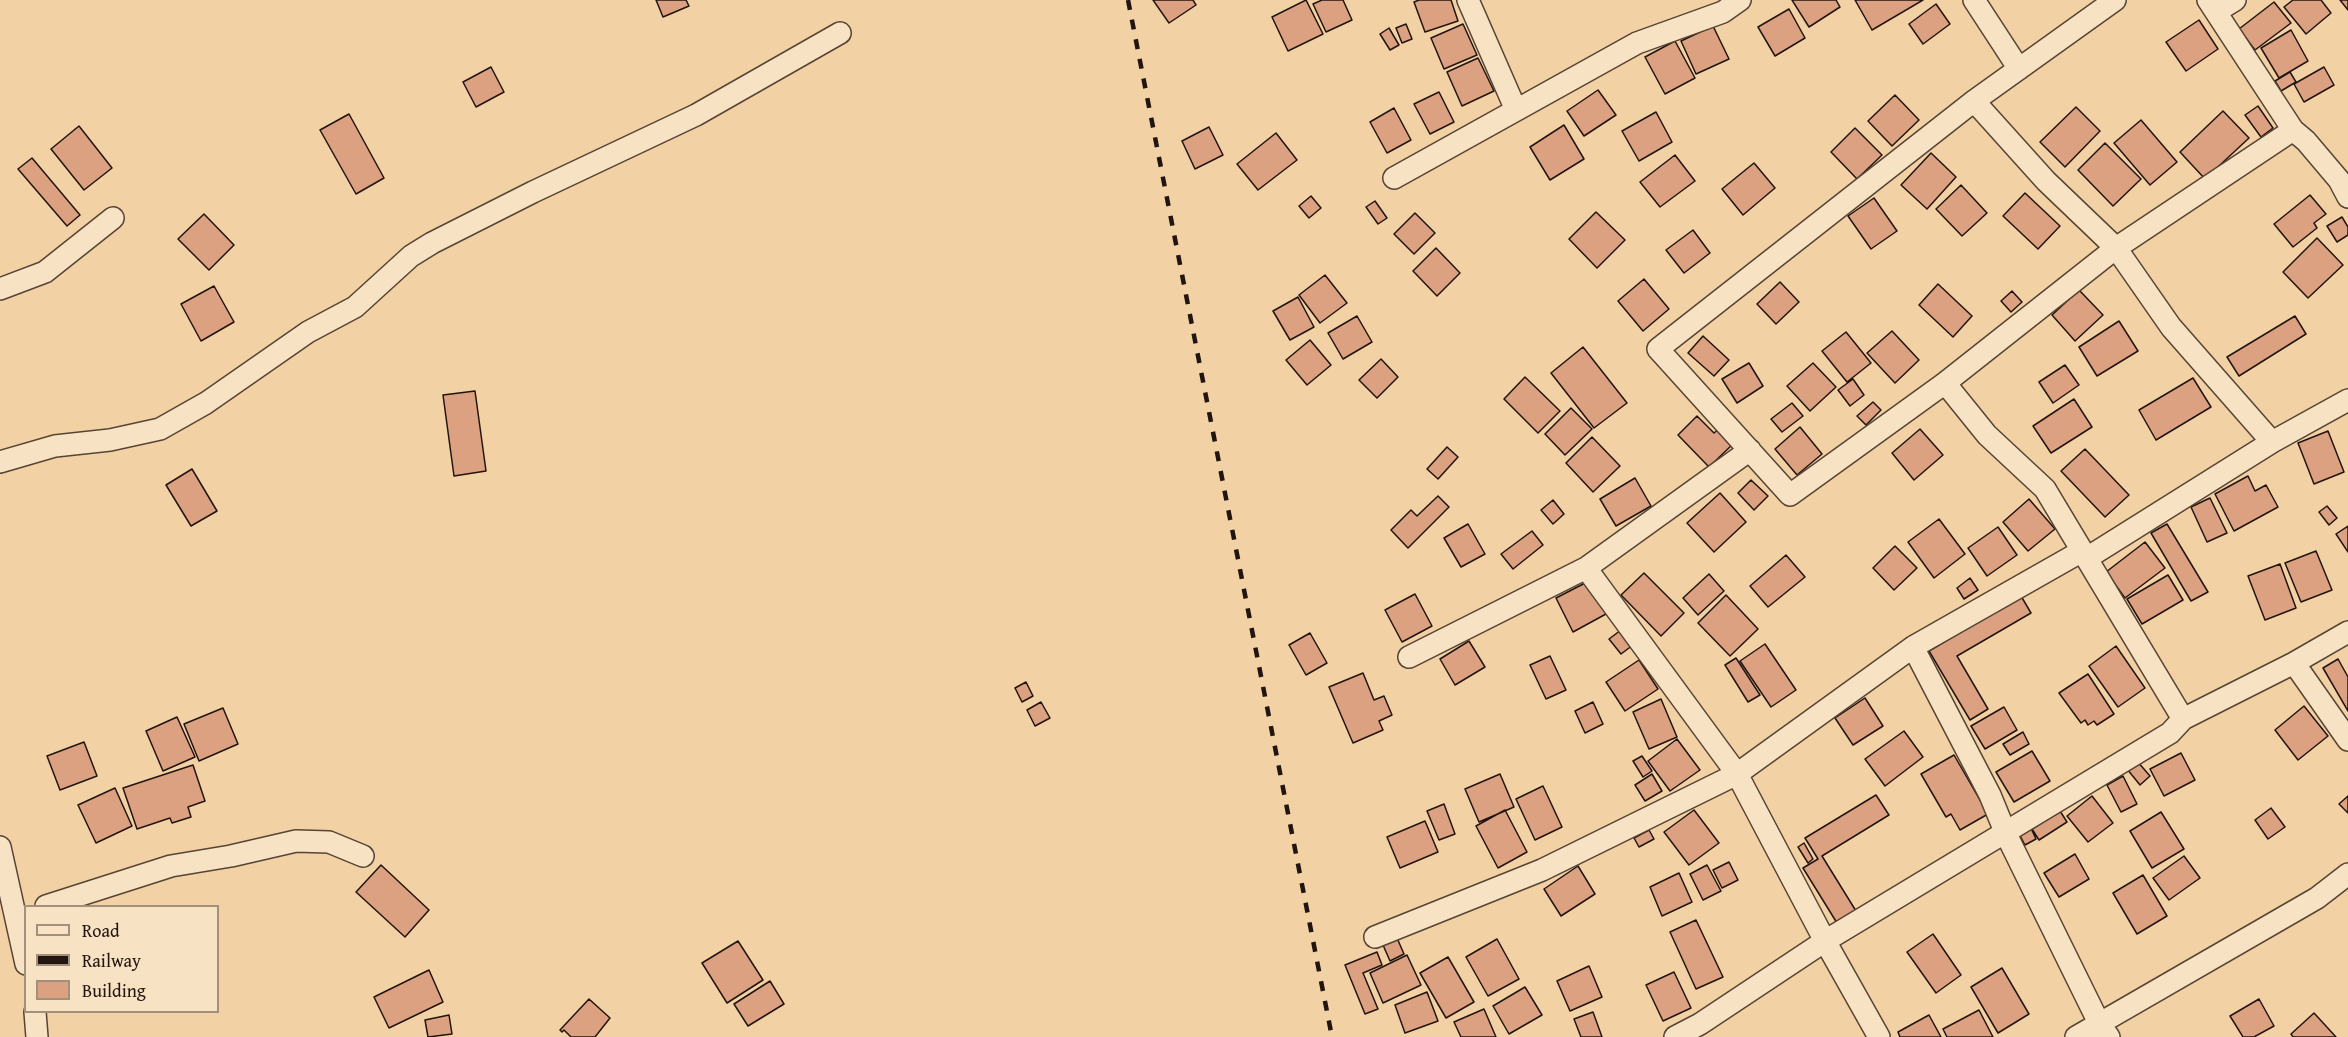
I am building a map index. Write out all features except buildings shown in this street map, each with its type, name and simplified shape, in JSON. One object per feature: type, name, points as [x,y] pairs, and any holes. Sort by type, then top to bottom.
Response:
[{"type":"street","points":[[1468,0],[1516,110]]},
{"type":"street","points":[[1394,178],[1637,43],[1723,12],[1740,0]]},
{"type":"street","points":[[1974,0],[2019,69]]},
{"type":"street","points":[[2115,0],[1974,101],[1659,349],[1790,495],[1945,383],[2116,248],[2293,130]]},
{"type":"street","points":[[2235,0],[2212,6],[2293,130],[2345,183]]},
{"type":"street","points":[[0,462],[55,447],[110,440],[160,429],[206,403],[308,332],[355,307],[411,255],[533,192],[696,116],[840,33]]},
{"type":"street","points":[[1974,101],[2046,181],[2116,248],[2171,327],[2272,442]]},
{"type":"street","points":[[0,289],[45,272],[113,218]]},
{"type":"street","points":[[1945,383],[1987,435],[2046,489],[2183,719]]},
{"type":"street","points":[[1375,937],[1542,870],[1737,774],[1913,647],[2085,554],[2272,442],[2348,400]]},
{"type":"street","points":[[1409,657],[1586,568],[1750,450]]},
{"type":"street","points":[[1586,568],[1737,774],[1825,941],[1879,1037]]},
{"type":"street","points":[[1675,1037],[1700,1024],[1825,941],[2006,834],[2170,733],[2183,719],[2295,663],[2348,632]]},
{"type":"street","points":[[1913,647],[1990,795],[2006,834],[2104,1030]]},
{"type":"street","points":[[2295,663],[2348,740]]},
{"type":"street","points":[[49,905],[171,866],[296,842],[329,842],[363,856]]},
{"type":"street","points":[[0,847],[20,915],[24,948]]},
{"type":"street","points":[[2076,1037],[2104,1030],[2317,898],[2348,874]]},
{"type":"street","points":[[34,1013],[37,1037]]},
{"type":"railway","points":[[1128,0],[1332,1037]]}]
